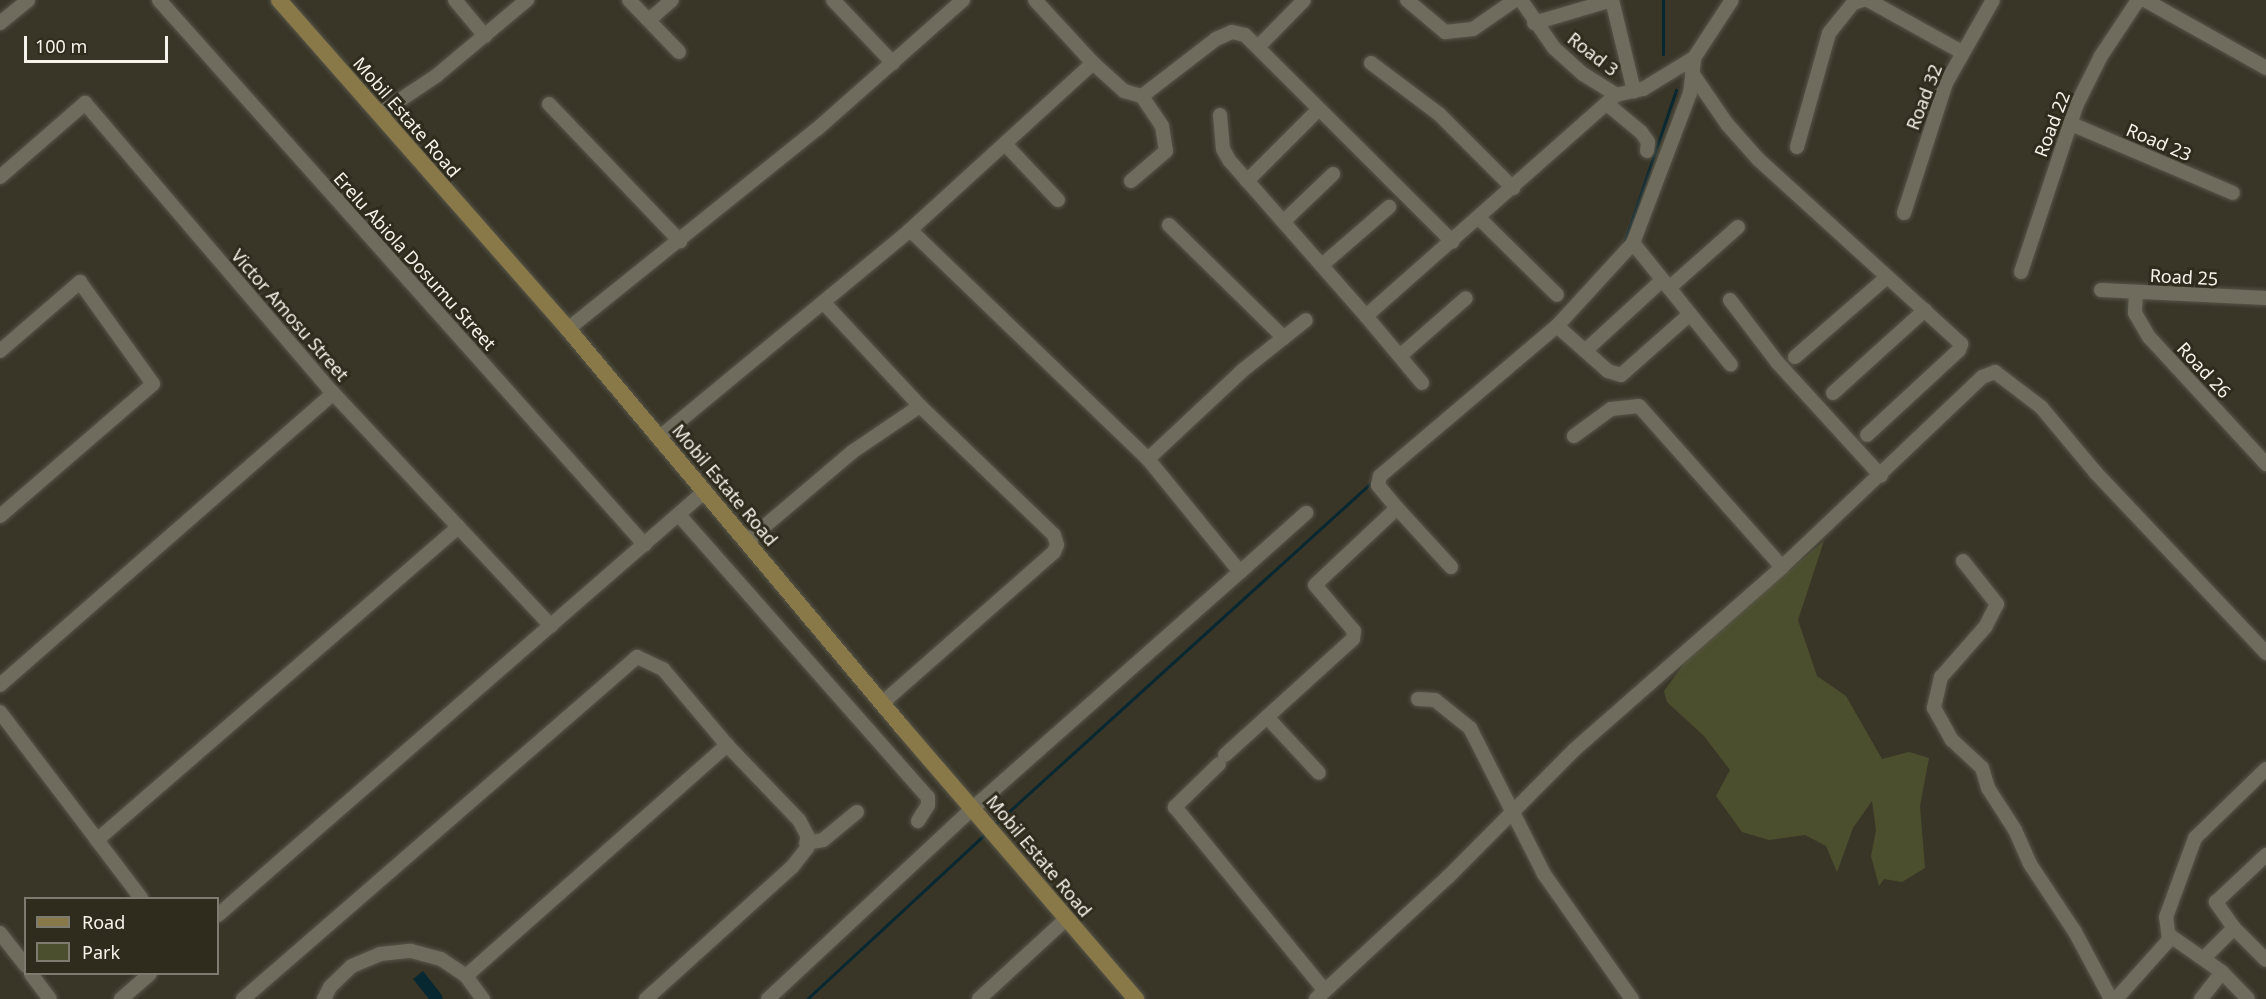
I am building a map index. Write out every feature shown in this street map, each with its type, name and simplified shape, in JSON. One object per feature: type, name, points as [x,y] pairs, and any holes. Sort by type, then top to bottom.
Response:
[{"type":"main road","name":"Mobil Estate Road","points":[[279,0],[568,329],[882,703],[1136,999]]},
{"type":"street","points":[[0,23],[28,0]]},
{"type":"street","name":"Erelu Abiola Dosumu Street","points":[[159,0],[645,545]]},
{"type":"street","points":[[455,0],[485,36]]},
{"type":"street","points":[[379,114],[436,76],[527,0]]},
{"type":"street","points":[[629,0],[679,52]]},
{"type":"street","points":[[649,20],[672,0]]},
{"type":"street","points":[[833,0],[893,63]]},
{"type":"street","points":[[568,329],[680,241],[893,63],[963,0]]},
{"type":"street","points":[[1035,0],[1093,63],[1124,91],[1142,96],[1162,126],[1167,140],[1166,151],[1131,181]]},
{"type":"street","points":[[1259,46],[1304,0]]},
{"type":"street","points":[[1407,0],[1445,32],[1473,29],[1515,0]]},
{"type":"street","name":"Road 3","points":[[1521,0],[1534,23],[1583,75],[1612,100],[1674,73],[1694,58],[1732,0]]},
{"type":"street","points":[[1534,23],[1612,0],[1634,91]]},
{"type":"street","points":[[1797,147],[1829,33],[1853,3],[1863,0]]},
{"type":"street","points":[[1868,0],[1962,52]]},
{"type":"street","name":"Road 32","points":[[1904,213],[1934,115],[1962,52],[1993,0]]},
{"type":"street","name":"Road 22","points":[[2021,272],[2069,123],[2102,56],[2138,0]]},
{"type":"street","points":[[2145,0],[2266,68]]},
{"type":"street","points":[[1142,96],[1216,39],[1232,32],[1245,35],[1259,46],[1453,242]]},
{"type":"street","points":[[1451,567],[1378,485],[1380,476],[1557,326],[1634,243],[1686,104],[1694,58]]},
{"type":"street","points":[[660,437],[910,230],[1093,63]]},
{"type":"street","points":[[1371,63],[1439,114],[1513,188]]},
{"type":"street","points":[[1692,73],[1741,142],[1887,277],[1958,338],[1959,350],[1867,435]]},
{"type":"street","points":[[1366,316],[1480,219],[1612,100],[1648,142],[1647,151]]},
{"type":"street","name":"Victor Amosu Street","points":[[0,177],[85,103],[333,393],[551,626]]},
{"type":"street","points":[[549,104],[680,241]]},
{"type":"street","points":[[1220,115],[1225,155],[1401,355],[1422,383]]},
{"type":"street","points":[[1247,181],[1312,115]]},
{"type":"street","name":"Road 23","points":[[2069,123],[2234,193]]},
{"type":"street","points":[[1005,144],[1058,200]]},
{"type":"street","points":[[1284,221],[1333,174]]},
{"type":"street","points":[[1322,265],[1389,207]]},
{"type":"street","points":[[1480,219],[1557,295]]},
{"type":"street","points":[[1169,225],[1284,338]]},
{"type":"street","points":[[1586,350],[1738,227]]},
{"type":"street","points":[[910,230],[1148,459],[1240,572]]},
{"type":"street","points":[[1634,243],[1731,365]]},
{"type":"street","points":[[1795,357],[1887,277]]},
{"type":"street","points":[[0,351],[80,282],[153,384],[0,516]]},
{"type":"street","name":"Road 25","points":[[2101,290],[2266,298]]},
{"type":"street","name":"Road 26","points":[[2136,292],[2135,313],[2149,337],[2266,464]]},
{"type":"street","points":[[1401,355],[1466,298]]},
{"type":"street","points":[[1730,300],[1777,362],[1881,476]]},
{"type":"street","points":[[824,303],[920,406],[1054,535],[1057,545],[1054,552],[882,703]]},
{"type":"street","points":[[1833,393],[1925,309]]},
{"type":"street","points":[[1557,326],[1608,371],[1621,375],[1690,314]]},
{"type":"street","points":[[1148,459],[1243,370],[1306,320]]},
{"type":"street","points":[[1397,508],[1316,581],[1317,588],[1354,631],[1353,639],[1177,801],[1178,813],[1321,995],[1628,699],[1782,567],[1881,476],[1982,377],[1995,372],[2004,376],[2041,407],[2096,472],[2266,653]]},
{"type":"street","points":[[0,685],[333,393]]},
{"type":"street","points":[[746,542],[852,452],[920,406]]},
{"type":"street","points":[[1574,436],[1611,409],[1639,406],[1782,567]]},
{"type":"street","points":[[219,914],[705,491]]},
{"type":"street","points":[[768,999],[973,808],[1306,513]]},
{"type":"street","points":[[679,515],[928,797],[928,805],[918,821]]},
{"type":"street","points":[[97,840],[458,527]]},
{"type":"street","points":[[1963,561],[1997,604],[1986,626],[1941,677],[1934,694],[1934,708],[1952,740],[1982,768],[2030,864],[2075,932],[2111,999]]},
{"type":"street","points":[[243,999],[637,657],[663,669],[726,746],[799,820],[807,843]]},
{"type":"street","points":[[1418,699],[1435,700],[1470,728],[1515,810],[1545,874],[1632,999]]},
{"type":"street","points":[[0,712],[140,897]]},
{"type":"street","points":[[1267,717],[1319,773]]},
{"type":"street","points":[[466,976],[726,746]]},
{"type":"street","points":[[2124,996],[2165,947],[2169,935],[2166,917],[2195,838],[2266,769]]},
{"type":"street","points":[[646,999],[792,867],[807,843],[823,840],[857,812]]},
{"type":"street","points":[[2266,855],[2216,902],[2234,928],[2266,960]]},
{"type":"street","points":[[979,999],[1066,919]]},
{"type":"street","points":[[2204,958],[2234,928]]},
{"type":"street","points":[[0,933],[24,963]]},
{"type":"street","points":[[2169,935],[2222,972],[2248,999]]},
{"type":"street","points":[[324,999],[340,976],[380,954],[411,951],[441,958],[466,976],[483,999]]},
{"type":"street","points":[[2201,999],[2222,972]]},
{"type":"street","points":[[32,975],[50,999]]},
{"type":"street","points":[[121,999],[149,975]]},
{"type":"green space","points":[[1824,541],[1798,620],[1817,676],[1846,696],[1882,759],[1909,752],[1929,758],[1920,806],[1925,868],[1902,882],[1884,879],[1879,886],[1871,856],[1876,830],[1872,801],[1853,828],[1837,872],[1826,846],[1805,835],[1769,840],[1742,832],[1716,796],[1730,770],[1704,736],[1667,702],[1664,691],[1691,654]]},
{"type":"water","points":[[423,971],[443,999],[429,999],[413,979]]},
{"type":"waterway","points":[[1663,0],[1663,54]]},
{"type":"waterway","points":[[1623,246],[1676,90]]},
{"type":"waterway","points":[[993,826],[1374,480]]},
{"type":"waterway","points":[[807,999],[986,833]]}]
